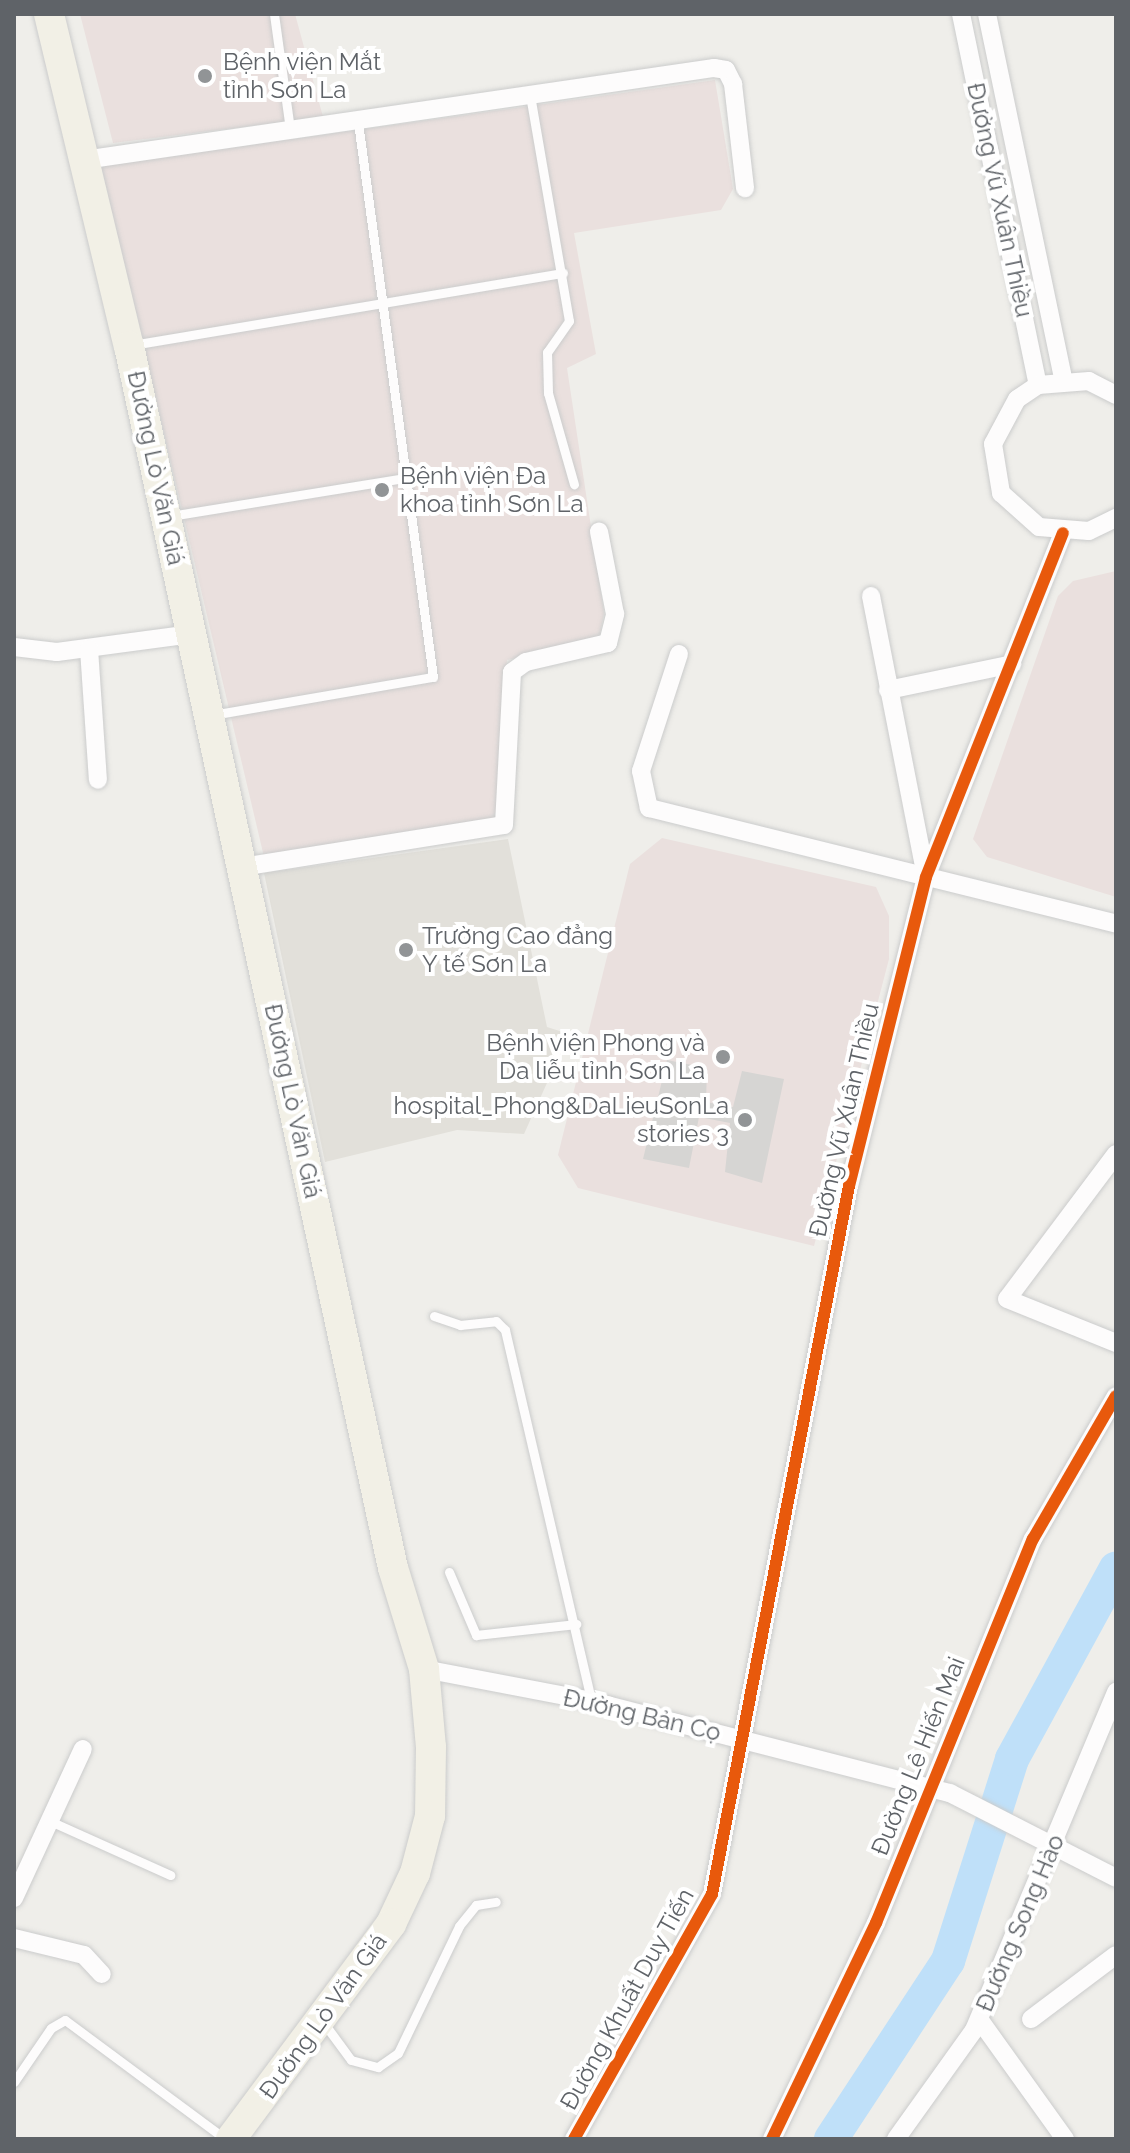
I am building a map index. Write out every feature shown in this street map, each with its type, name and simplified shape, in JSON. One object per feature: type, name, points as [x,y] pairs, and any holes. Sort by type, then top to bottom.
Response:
[{"type":"highway","name":"Đường Lò Văn Giá","points":[[49,14],[129,346],[393,1568],[424,1669],[430,1816],[415,1873],[366,1964],[228,2139]]},
{"type":"street","name":"Đường Vũ Xuân Thiều","points":[[961,14],[1038,385]]},
{"type":"street","name":"Đường Vũ Xuân Thiều","points":[[987,14],[1063,379]]},
{"type":"street","points":[[84,160],[290,133],[530,95],[726,70],[745,188]]},
{"type":"street","points":[[1116,395],[1063,379],[1038,385],[1001,420],[993,469],[1017,513],[1063,533],[1116,518]]},
{"type":"street","points":[[242,867],[504,825],[512,672],[526,662],[608,643],[615,614],[599,532]]},
{"type":"street","name":"Đường Vũ Xuân Thiều","points":[[740,1738],[849,1186],[926,877],[1063,533]]},
{"type":"street","points":[[871,596],[926,877]]},
{"type":"street","points":[[14,647],[89,649],[192,634]]},
{"type":"street","points":[[89,649],[98,780]]},
{"type":"street","points":[[679,654],[641,771],[649,808],[1116,924]]},
{"type":"street","points":[[888,690],[1012,664]]},
{"type":"street","points":[[1116,1154],[1007,1299],[1116,1343]]},
{"type":"street","name":"Đường Lê Hiến Mai","points":[[772,2139],[876,1923],[926,1786],[1033,1539],[1116,1396]]},
{"type":"street","name":"Đường Bản Cọ","points":[[424,1669],[591,1701],[926,1786],[950,1793],[1049,1839]]},
{"type":"street","name":"Đường Song Hào","points":[[896,2139],[979,2019],[1049,1839],[1116,1692]]},
{"type":"street","name":"Đường Khuất Duy Tiến","points":[[574,2139],[703,1918],[722,1861],[740,1738]]},
{"type":"street","points":[[14,1898],[83,1749]]},
{"type":"street","points":[[1049,1839],[1116,1878]]},
{"type":"street","points":[[14,1938],[84,1955],[102,1974]]},
{"type":"street","points":[[1031,2019],[1116,1955]]},
{"type":"street","points":[[979,2019],[1065,2139]]},
{"type":"lane","points":[[274,14],[290,133]]},
{"type":"lane","points":[[530,95],[569,321],[547,352],[548,393],[574,484]]},
{"type":"lane","points":[[210,715],[433,677],[358,122]]},
{"type":"lane","points":[[129,346],[380,301],[563,273]]},
{"type":"lane","points":[[166,517],[404,478]]},
{"type":"lane","points":[[434,1316],[460,1325],[496,1321],[505,1330],[576,1624],[591,1701]]},
{"type":"lane","points":[[449,1572],[476,1635],[576,1624]]},
{"type":"lane","points":[[50,1821],[170,1875]]},
{"type":"lane","points":[[323,2022],[362,2068],[398,2053],[459,1926],[476,1905],[496,1902]]},
{"type":"lane","points":[[14,2082],[51,2028],[65,2020],[228,2139]]},
{"type":"shaded area","name":"Bệnh viện Mắt tỉnh Sơn La","points":[[80,14],[295,14],[323,117],[113,143]]},
{"type":"shaded area","name":"Bệnh viện Đa khoa tỉnh Sơn La","points":[[715,80],[733,189],[721,210],[574,233],[596,354],[567,368],[604,613],[600,634],[580,645],[507,660],[498,821],[264,857],[101,166]]},
{"type":"shaded area","points":[[1116,571],[1116,897],[987,857],[973,839],[1058,596],[1073,581]]},
{"type":"shaded area","name":"Bệnh viện Phong và Da liễu tỉnh Sơn La","points":[[662,838],[876,887],[889,916],[889,959],[814,1246],[578,1188],[558,1155],[630,864]]},
{"type":"shaded area","name":"Trường Cao đẳng Y tế Sơn La","points":[[508,839],[547,1027],[569,1034],[524,1134],[457,1130],[325,1162],[264,873]]},
{"type":"building","name":"hospital_Phong&DaLieuSonLa stories 3","points":[[667,1060],[707,1068],[706,1102],[733,1107],[742,1071],[784,1079],[762,1183],[725,1172],[730,1123],[699,1117],[689,1168],[643,1159]]},
{"type":"waterway","points":[[831,2139],[948,1961],[1012,1759],[1116,1568]]},
{"type":"cycle path","points":[[574,2139],[712,1894],[849,1186],[926,877],[1063,533]]},
{"type":"cycle path","points":[[772,2139],[876,1923],[1033,1539],[1116,1396]]},
{"type":"place","name":"Bệnh viện Mắt tỉnh Sơn La","points":[[205,76]]},
{"type":"place","name":"Bệnh viện Đa khoa tỉnh Sơn La","points":[[382,490]]},
{"type":"place","name":"Trường Cao đẳng Y tế Sơn La","points":[[406,950]]},
{"type":"place","name":"Bệnh viện Phong và Da liễu tỉnh Sơn La","points":[[723,1057]]},
{"type":"place","name":"hospital_Phong&DaLieuSonLa stories 3","points":[[745,1120]]}]
